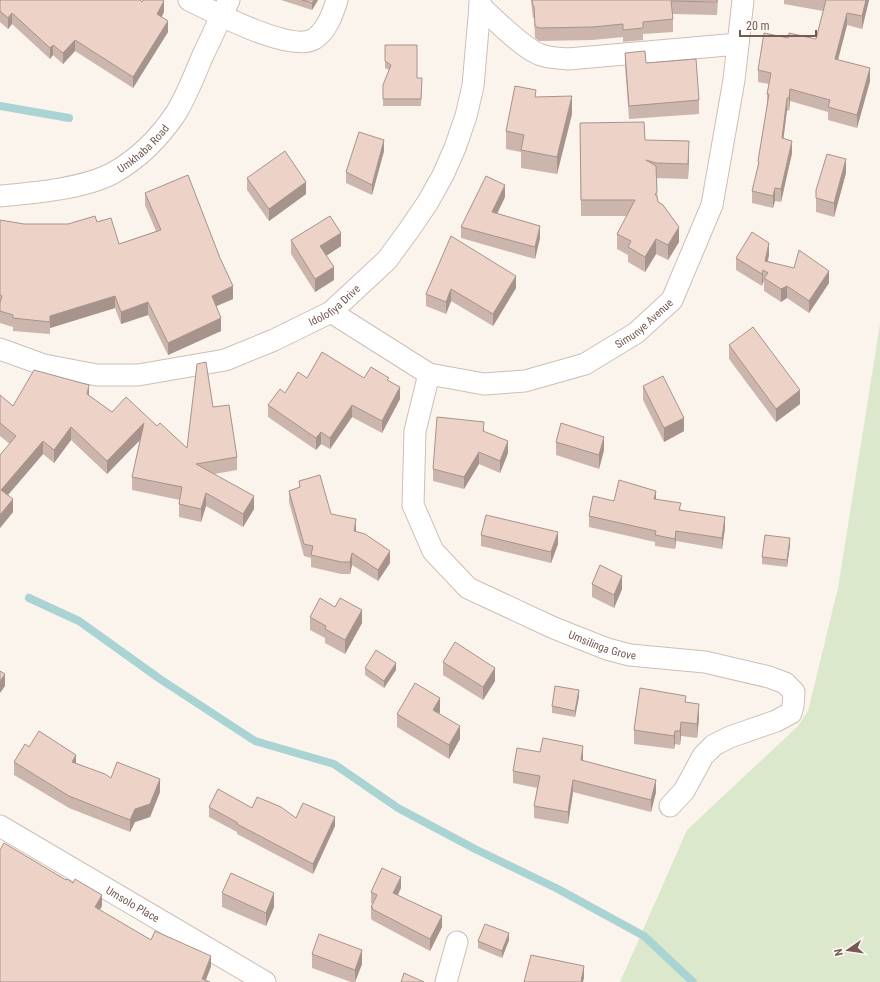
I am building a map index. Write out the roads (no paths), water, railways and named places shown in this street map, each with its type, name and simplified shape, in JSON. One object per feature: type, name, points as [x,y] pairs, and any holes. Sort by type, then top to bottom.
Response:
[{"type":"street","points":[[189,0],[225,8],[270,36],[289,42],[301,43],[314,39],[323,31],[335,9],[337,0]]},
{"type":"street","name":"Simunye Avenue","points":[[331,312],[429,374],[484,384],[525,381],[585,364],[636,333],[672,300],[712,205],[734,80],[743,0]]},
{"type":"street","points":[[480,3],[531,51],[542,56],[568,59],[738,44]]},
{"type":"street","name":"Idolofiya Drive","points":[[0,349],[44,365],[97,375],[138,376],[225,360],[274,340],[331,312],[387,260],[420,213],[442,175],[466,116],[474,86],[480,3]]},
{"type":"street","name":"Umkhaba Road","points":[[0,196],[38,193],[84,184],[112,174],[139,155],[163,131],[176,112],[225,8]]},
{"type":"street","name":"Umsilinga Grove","points":[[429,374],[415,431],[413,505],[433,551],[468,588],[554,628],[608,649],[630,654],[704,662],[762,675],[785,683],[794,692],[793,706],[790,713],[776,721],[730,737],[714,745],[703,756],[684,791],[670,806]]},
{"type":"street","name":"Umsolo Place","points":[[0,826],[265,982]]},
{"type":"street","points":[[446,982],[457,942]]},
{"type":"waterway","points":[[0,106],[69,118]]},
{"type":"waterway","points":[[29,598],[79,621],[160,679],[255,741],[334,764],[398,808],[475,849],[558,889],[644,936],[693,982]]}]
